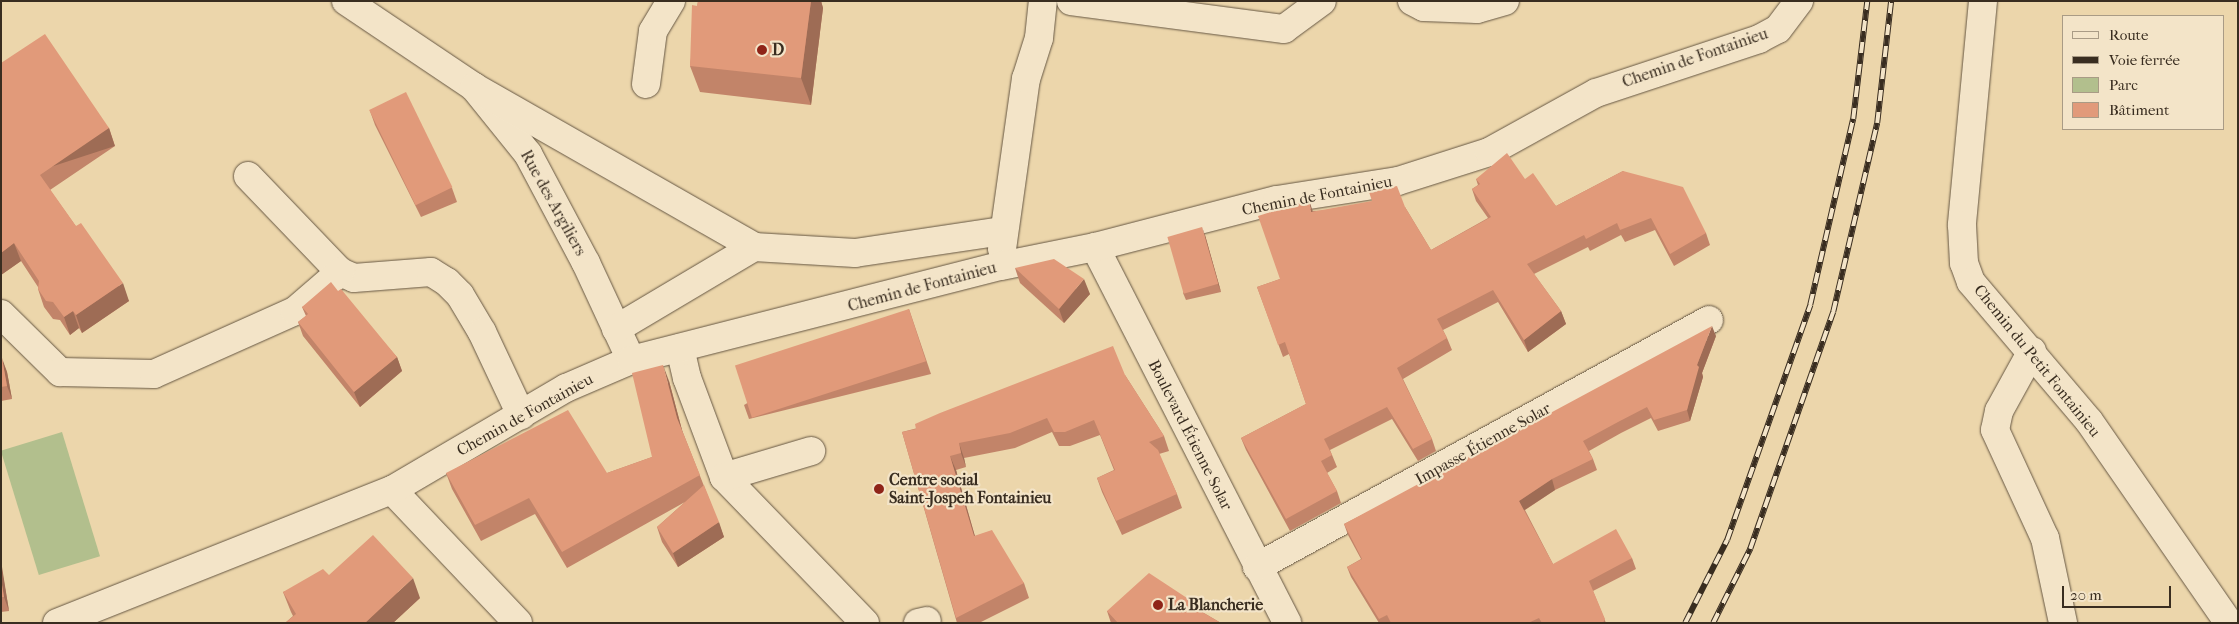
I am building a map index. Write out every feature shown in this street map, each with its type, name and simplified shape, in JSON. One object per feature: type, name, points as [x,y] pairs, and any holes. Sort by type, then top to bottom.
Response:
[{"type":"street","name":"Rue des Argiliers","points":[[346,1],[474,87],[528,154],[586,263],[631,360]]},
{"type":"street","points":[[646,84],[653,31],[671,1]]},
{"type":"street","points":[[1025,1],[1020,44],[1026,78]]},
{"type":"street","points":[[1001,266],[1003,231],[1026,78],[1039,38],[1043,1]]},
{"type":"street","points":[[1072,1],[1284,29],[1322,1]]},
{"type":"street","points":[[1412,1],[1424,7],[1456,10],[1476,10],[1505,1]]},
{"type":"street","name":"Chemin de Fontainieu","points":[[57,623],[392,490],[566,388],[631,360],[1001,266],[1095,247],[1277,200],[1398,181],[1489,152],[1596,92],[1758,38],[1778,29],[1799,1]]},
{"type":"street","name":"Chemin du Petit Fontainieu","points":[[1983,1],[1962,225],[1964,263],[1971,282],[1984,300],[2032,351],[2089,421],[2230,623]]},
{"type":"street","points":[[474,87],[754,247],[855,253],[1003,231]]},
{"type":"street","points":[[248,176],[340,272],[354,278],[431,272],[447,282],[460,295],[482,332],[521,415]]},
{"type":"street","points":[[616,329],[754,247]]},
{"type":"street","name":"Boulevard Étienne Solar","points":[[1095,247],[1287,623]]},
{"type":"street","points":[[1,314],[60,372],[154,374],[295,311],[340,272]]},
{"type":"street","name":"Impasse Étienne Solar","points":[[1257,567],[1709,320]]},
{"type":"street","points":[[680,348],[687,378],[724,477],[865,623]]},
{"type":"street","points":[[2032,351],[1999,411],[1995,430],[2045,538],[2063,623]]},
{"type":"street","points":[[724,477],[811,451]]},
{"type":"street","points":[[392,490],[518,623]]},
{"type":"green space","points":[[62,432],[100,556],[39,575],[1,451]]},
{"type":"building","name":"D","points":[[698,1],[811,1],[801,78],[690,66],[692,5],[697,6]]},
{"type":"building","points":[[45,34],[109,128],[40,175],[76,226],[81,223],[123,283],[76,315],[73,311],[64,317],[53,302],[46,301],[38,289],[39,281],[14,243],[1,253],[1,63]]},
{"type":"building","points":[[406,92],[452,187],[416,205],[369,110]]},
{"type":"building","points":[[1507,153],[1525,179],[1533,173],[1556,206],[1623,171],[1683,187],[1706,233],[1670,254],[1651,218],[1620,230],[1617,223],[1586,239],[1584,235],[1527,264],[1561,311],[1524,340],[1493,290],[1437,319],[1447,338],[1397,368],[1432,439],[1413,449],[1387,407],[1324,439],[1332,455],[1321,461],[1337,491],[1286,519],[1241,438],[1306,404],[1285,342],[1278,345],[1257,287],[1280,279],[1258,216],[1309,200],[1311,212],[1372,201],[1369,192],[1397,186],[1405,207],[1431,250],[1491,217],[1472,189],[1480,184],[1476,179]]},
{"type":"building","points":[[1202,227],[1218,284],[1184,294],[1167,237]]},
{"type":"building","points":[[1054,259],[1084,279],[1059,309],[1015,268]]},
{"type":"building","points":[[331,282],[338,291],[341,289],[397,357],[354,392],[298,322],[308,314],[302,307]]},
{"type":"building","points":[[909,309],[926,361],[752,418],[735,366]]},
{"type":"building","points":[[1712,326],[1697,365],[1699,367],[1687,410],[1654,420],[1647,407],[1618,422],[1583,441],[1593,459],[1552,479],[1519,501],[1553,564],[1616,529],[1632,558],[1589,581],[1605,619],[1603,623],[1542,623],[1539,618],[1528,623],[1391,623],[1387,615],[1379,619],[1347,567],[1362,559],[1344,524]]},
{"type":"building","points":[[1113,346],[1125,375],[1164,436],[1149,442],[1158,450],[1177,494],[1116,521],[1097,478],[1115,470],[1094,420],[1065,432],[1054,432],[1047,418],[1010,433],[959,443],[961,453],[950,456],[974,536],[992,530],[1024,583],[956,618],[902,432],[916,429],[915,424],[940,413]]},
{"type":"building","points":[[1,358],[7,386],[1,387]]},
{"type":"building","points":[[663,365],[677,418],[700,475],[562,552],[529,498],[475,525],[446,473],[568,410],[607,473],[652,457],[632,373]]},
{"type":"building","points":[[704,485],[719,522],[673,553],[657,527]]},
{"type":"building","points":[[373,535],[413,578],[365,623],[285,623],[296,614],[283,592],[323,569],[329,575]]},
{"type":"building","points":[[1149,573],[1190,600],[1188,604],[1221,623],[1118,623],[1107,611]]},
{"type":"building","points":[[1,579],[4,597],[1,597]]},
{"type":"railway","points":[[1685,623],[1727,540],[1810,305],[1853,119],[1867,1]]},
{"type":"railway","points":[[1713,623],[1750,549],[1833,312],[1877,123],[1891,1]]},
{"type":"place","name":"D","points":[[762,50]]},
{"type":"place","name":"Centre social Saint-Jospeh Fontainieu","points":[[879,489]]},
{"type":"place","name":"La Blancherie","points":[[1158,605]]}]
